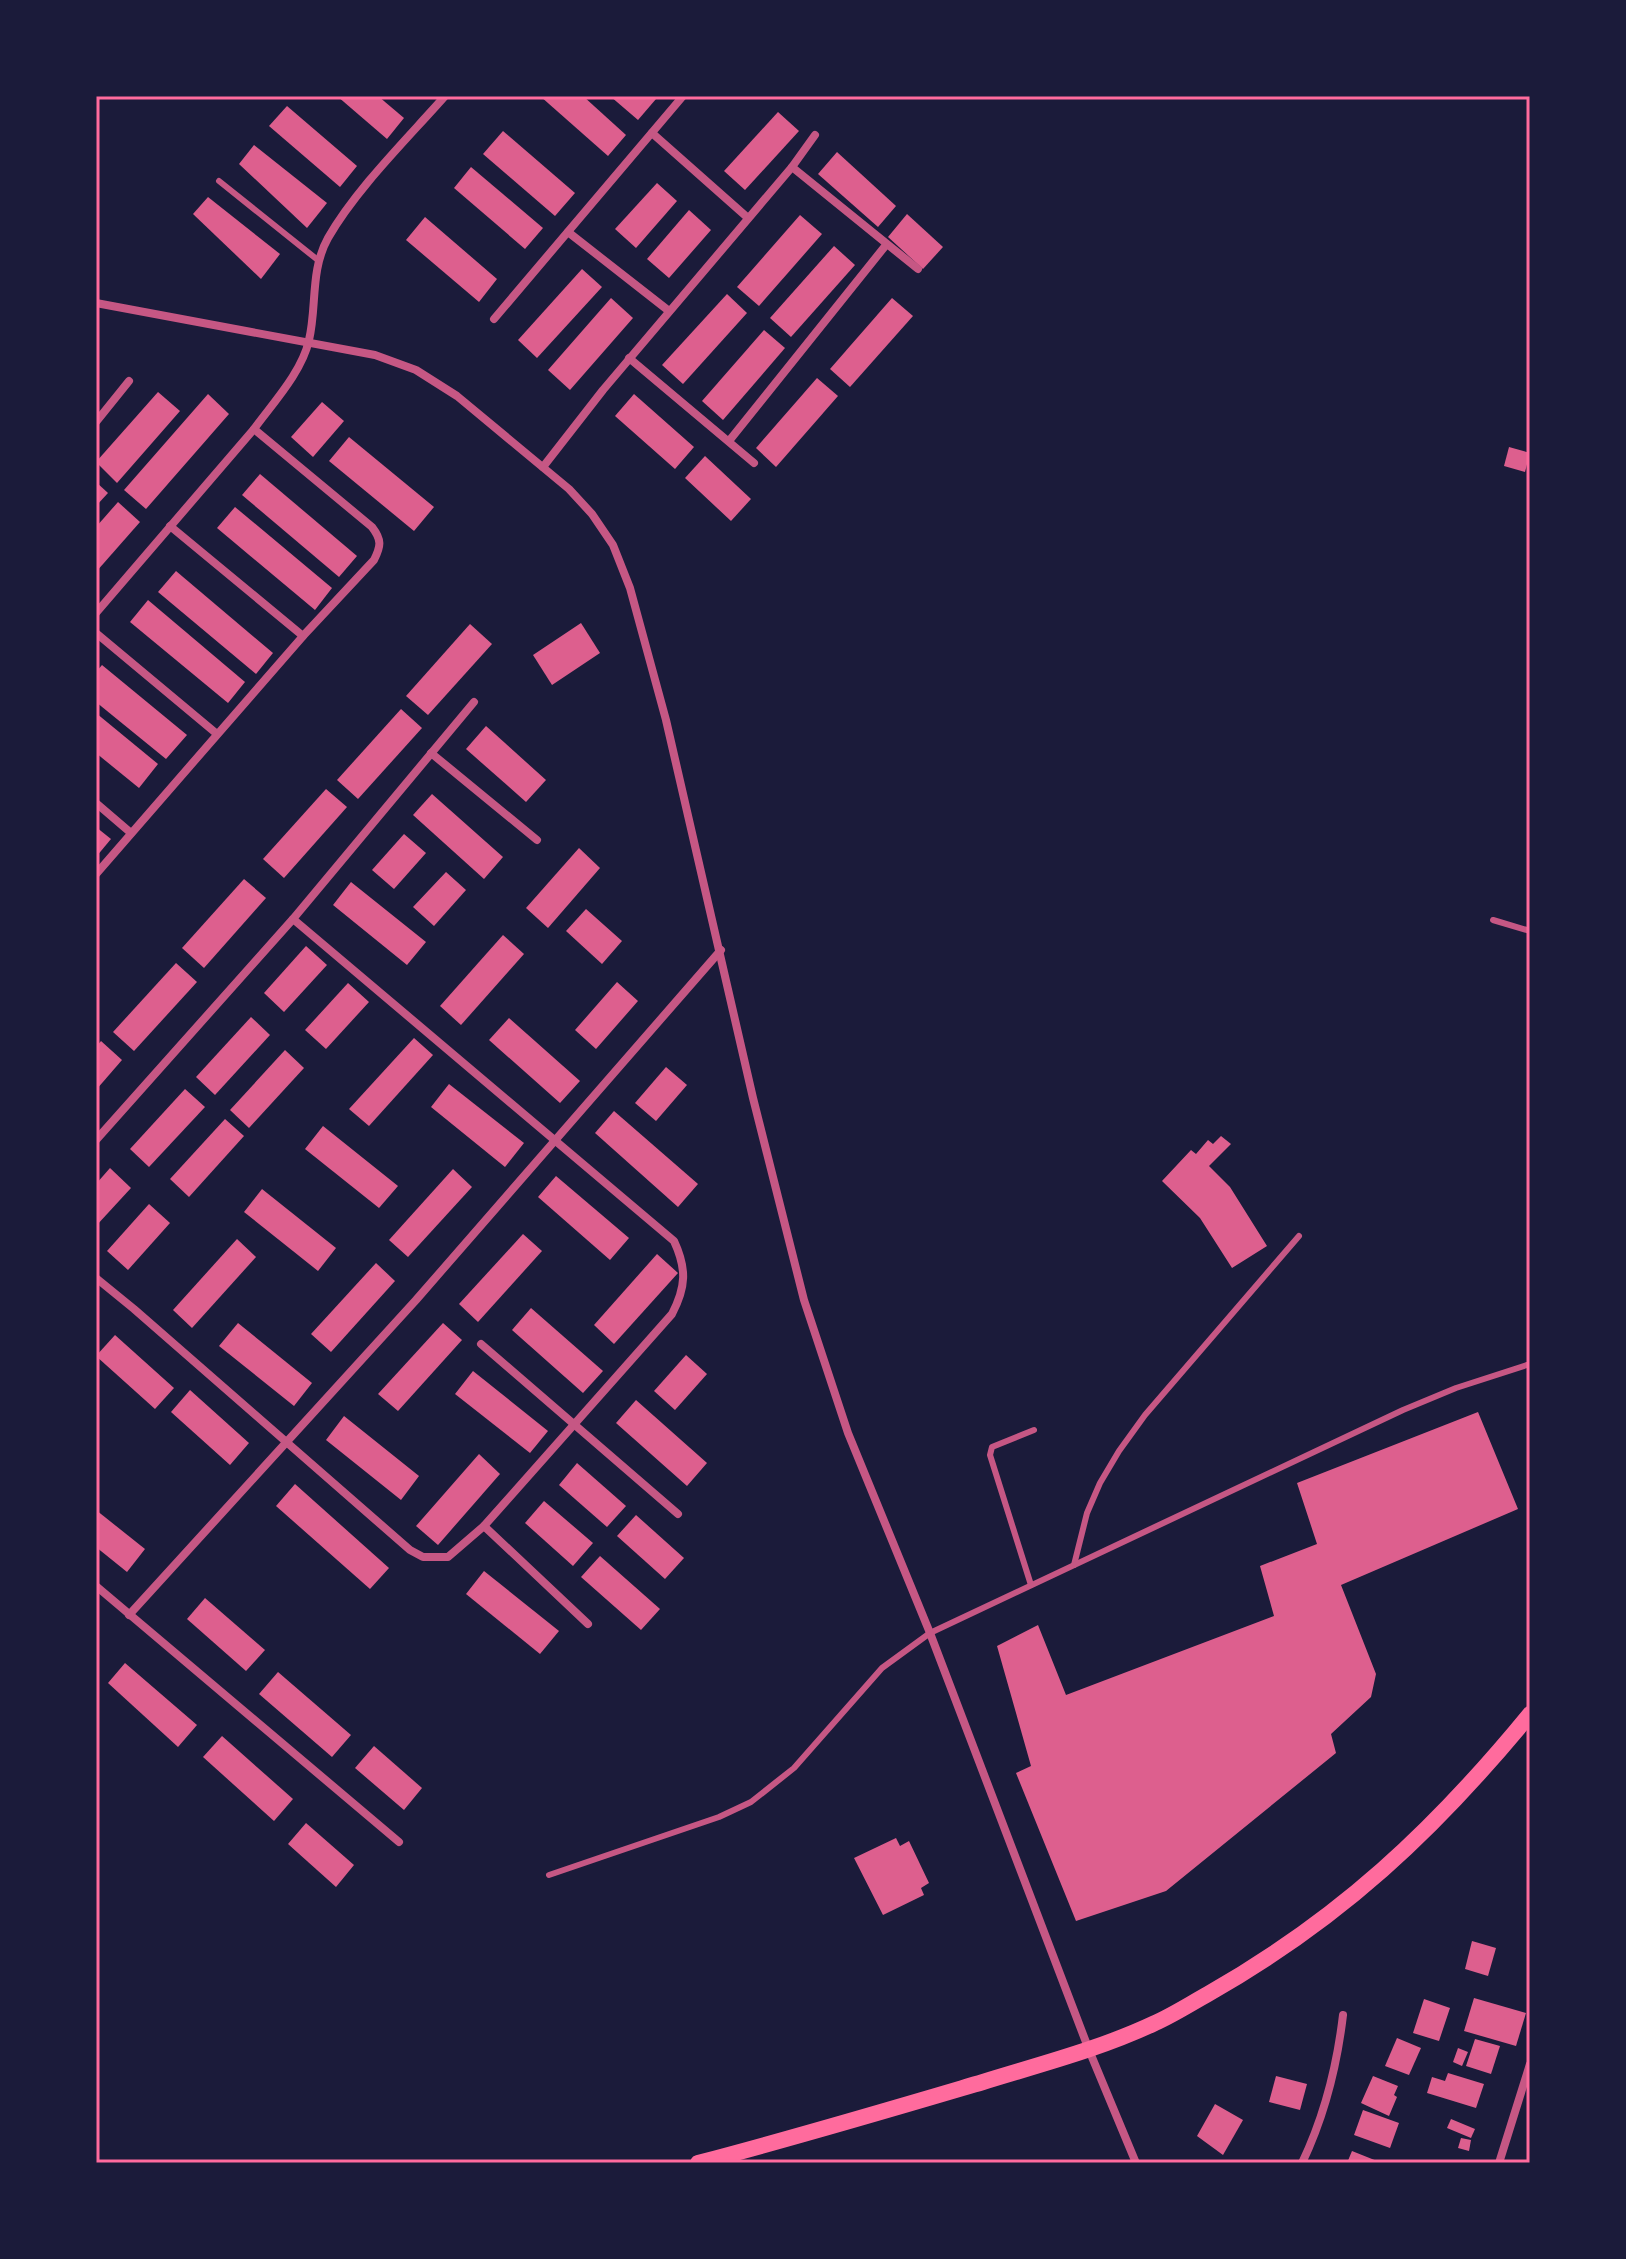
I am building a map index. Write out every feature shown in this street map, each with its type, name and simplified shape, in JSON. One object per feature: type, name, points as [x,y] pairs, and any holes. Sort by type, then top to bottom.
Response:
[{"type":"main road","points":[[698,2163],[830,2128],[1089,2050],[1156,2023],[1237,1978],[1307,1932],[1369,1883],[1425,1833],[1484,1770],[1530,1714]]},
{"type":"street","points":[[96,613],[254,429],[298,366],[309,342],[319,261],[327,239],[352,204],[445,96]]},
{"type":"street","points":[[494,319],[683,96]]},
{"type":"street","points":[[652,133],[748,218]]},
{"type":"street","points":[[543,467],[629,358],[792,167],[815,135]]},
{"type":"street","points":[[792,167],[918,269]]},
{"type":"street","points":[[568,232],[669,311]]},
{"type":"street","points":[[729,441],[886,245]]},
{"type":"street","points":[[96,303],[375,355],[416,370],[457,396],[569,489],[592,514],[613,545],[630,588],[666,720],[753,1098],[804,1300],[848,1433],[930,1633],[1089,2050],[1136,2163]]},
{"type":"street","points":[[629,358],[754,463]]},
{"type":"street","points":[[96,422],[129,381]]},
{"type":"street","points":[[96,874],[303,636],[374,560],[380,543],[372,527],[254,429]]},
{"type":"street","points":[[170,526],[303,636]]},
{"type":"street","points":[[96,633],[217,734]]},
{"type":"street","points":[[96,1140],[293,919],[474,702]]},
{"type":"street","points":[[431,753],[537,840]]},
{"type":"street","points":[[96,803],[131,833]]},
{"type":"street","points":[[96,1278],[410,1550],[423,1557],[448,1557],[484,1526],[672,1314],[682,1295],[683,1277],[682,1257],[674,1241],[293,919]]},
{"type":"street","points":[[129,1615],[416,1300],[721,950]]},
{"type":"street","points":[[481,1344],[678,1514]]},
{"type":"street","points":[[484,1526],[588,1624]]},
{"type":"street","points":[[96,1586],[399,1842]]},
{"type":"street","points":[[1302,2163],[1329,2088],[1343,2015]]},
{"type":"street","points":[[1499,2163],[1530,2064]]},
{"type":"lane","points":[[219,181],[319,261]]},
{"type":"lane","points":[[1493,920],[1530,931]]},
{"type":"lane","points":[[1074,1565],[1087,1513],[1119,1451],[1145,1415],[1299,1236]]},
{"type":"lane","points":[[549,1875],[719,1817],[751,1802],[794,1768],[882,1668],[930,1633],[1403,1410],[1456,1388],[1530,1364]]},
{"type":"lane","points":[[1031,1585],[990,1455],[992,1447],[1034,1430]]},
{"type":"building","points":[[337,96],[378,96],[404,118],[387,139]]},
{"type":"building","points":[[540,96],[583,96],[626,135],[608,156]]},
{"type":"building","points":[[610,96],[653,96],[656,99],[638,120]]},
{"type":"building","points":[[287,106],[357,166],[340,187],[269,126]]},
{"type":"building","points":[[778,112],[799,131],[745,190],[724,171]]},
{"type":"building","points":[[503,131],[575,193],[555,216],[483,154]]},
{"type":"building","points":[[254,145],[327,203],[307,228],[239,164]]},
{"type":"building","points":[[837,152],[896,206],[878,227],[818,174]]},
{"type":"building","points":[[471,167],[543,228],[525,249],[454,188]]},
{"type":"building","points":[[657,183],[677,201],[636,248],[615,229]]},
{"type":"building","points":[[208,197],[280,254],[261,279],[193,214]]},
{"type":"building","points":[[689,210],[711,230],[669,278],[647,259]]},
{"type":"building","points":[[907,214],[943,247],[923,269],[888,237]]},
{"type":"building","points":[[800,215],[822,234],[759,306],[737,287]]},
{"type":"building","points":[[425,217],[497,279],[479,302],[406,240]]},
{"type":"building","points":[[834,246],[855,265],[791,337],[770,318]]},
{"type":"building","points":[[582,269],[602,287],[537,358],[518,340]]},
{"type":"building","points":[[727,294],[747,313],[683,384],[662,365]]},
{"type":"building","points":[[611,298],[633,318],[570,390],[548,370]]},
{"type":"building","points":[[892,298],[913,316],[850,387],[830,369]]},
{"type":"building","points":[[764,330],[785,348],[723,420],[702,401]]},
{"type":"building","points":[[817,378],[838,396],[776,467],[756,448]]},
{"type":"building","points":[[158,392],[180,411],[117,483],[96,462]]},
{"type":"building","points":[[208,394],[229,414],[146,509],[124,490]]},
{"type":"building","points":[[634,394],[694,447],[675,469],[615,416]]},
{"type":"building","points":[[322,402],[344,421],[313,457],[291,437]]},
{"type":"building","points":[[349,437],[434,507],[414,531],[329,461]]},
{"type":"building","points":[[1509,447],[1530,453],[1525,472],[1504,466]]},
{"type":"building","points":[[705,456],[751,499],[731,521],[685,478]]},
{"type":"building","points":[[260,474],[357,556],[339,577],[242,495]]},
{"type":"building","points":[[96,482],[108,493],[96,506]]},
{"type":"building","points":[[118,502],[140,522],[96,572],[96,527]]},
{"type":"building","points":[[235,507],[332,588],[315,610],[217,528]]},
{"type":"building","points":[[176,571],[273,653],[256,674],[158,592]]},
{"type":"building","points":[[148,600],[245,682],[228,703],[130,622]]},
{"type":"building","points":[[581,623],[600,653],[552,685],[533,655]]},
{"type":"building","points":[[470,624],[492,644],[428,715],[406,696]]},
{"type":"building","points":[[102,665],[187,735],[166,759],[96,702],[96,672]]},
{"type":"building","points":[[401,709],[422,728],[358,799],[337,780]]},
{"type":"building","points":[[96,713],[158,764],[139,788],[96,753]]},
{"type":"building","points":[[486,726],[546,780],[526,802],[466,749]]},
{"type":"building","points":[[326,789],[347,807],[284,878],[263,859]]},
{"type":"building","points":[[432,794],[503,857],[484,879],[413,815]]},
{"type":"building","points":[[96,827],[111,839],[96,857]]},
{"type":"building","points":[[404,834],[426,853],[394,889],[372,870]]},
{"type":"building","points":[[579,848],[600,868],[548,928],[526,908]]},
{"type":"building","points":[[446,872],[466,890],[434,926],[413,907]]},
{"type":"building","points":[[244,879],[266,898],[204,968],[182,948]]},
{"type":"building","points":[[351,882],[426,942],[407,965],[333,905]]},
{"type":"building","points":[[586,909],[622,941],[602,964],[566,931]]},
{"type":"building","points":[[503,935],[524,954],[461,1025],[440,1006]]},
{"type":"building","points":[[306,946],[327,965],[284,1012],[264,993]]},
{"type":"building","points":[[176,963],[197,982],[134,1051],[113,1032]]},
{"type":"building","points":[[617,982],[638,1001],[596,1049],[575,1030]]},
{"type":"building","points":[[348,983],[369,1002],[326,1049],[305,1030]]},
{"type":"building","points":[[251,1017],[270,1035],[215,1095],[196,1077]]},
{"type":"building","points":[[509,1018],[580,1081],[560,1103],[489,1040]]},
{"type":"building","points":[[414,1038],[433,1055],[369,1126],[349,1109]]},
{"type":"building","points":[[101,1041],[122,1060],[96,1090],[96,1047]]},
{"type":"building","points":[[285,1050],[304,1068],[249,1128],[230,1110]]},
{"type":"building","points":[[666,1067],[687,1085],[656,1121],[635,1103]]},
{"type":"building","points":[[449,1084],[524,1143],[505,1167],[431,1107]]},
{"type":"building","points":[[185,1089],[205,1107],[149,1167],[130,1149]]},
{"type":"building","points":[[614,1111],[698,1184],[678,1207],[595,1133]]},
{"type":"building","points":[[225,1119],[244,1136],[189,1197],[170,1179]]},
{"type":"building","points":[[323,1126],[398,1186],[379,1208],[305,1149]]},
{"type":"building","points":[[1221,1136],[1231,1144],[1209,1166],[1230,1187],[1267,1246],[1232,1268],[1200,1218],[1162,1181],[1191,1150],[1196,1154],[1208,1140],[1213,1144]]},
{"type":"building","points":[[110,1168],[131,1188],[96,1226],[96,1184]]},
{"type":"building","points":[[453,1169],[472,1187],[408,1257],[389,1240]]},
{"type":"building","points":[[556,1176],[629,1238],[610,1260],[538,1197]]},
{"type":"building","points":[[262,1189],[336,1248],[318,1271],[244,1212]]},
{"type":"building","points":[[149,1204],[170,1223],[128,1270],[107,1251]]},
{"type":"building","points":[[523,1234],[542,1251],[478,1322],[459,1304]]},
{"type":"building","points":[[237,1239],[256,1257],[192,1328],[173,1310]]},
{"type":"building","points":[[657,1254],[678,1273],[614,1344],[594,1325]]},
{"type":"building","points":[[376,1263],[395,1281],[331,1352],[311,1334]]},
{"type":"building","points":[[531,1308],[603,1371],[583,1393],[512,1330]]},
{"type":"building","points":[[238,1323],[312,1383],[294,1406],[219,1346]]},
{"type":"building","points":[[443,1323],[462,1340],[398,1411],[378,1394]]},
{"type":"building","points":[[115,1335],[174,1388],[155,1409],[96,1356]]},
{"type":"building","points":[[686,1355],[707,1374],[675,1410],[654,1391]]},
{"type":"building","points":[[473,1371],[548,1431],[530,1453],[455,1394]]},
{"type":"building","points":[[190,1390],[249,1443],[230,1465],[171,1412]]},
{"type":"building","points":[[636,1400],[707,1463],[687,1486],[616,1423]]},
{"type":"building","points":[[1478,1412],[1518,1509],[1341,1585],[1376,1674],[1371,1697],[1331,1734],[1336,1753],[1166,1891],[1076,1921],[1016,1773],[1031,1766],[997,1646],[1038,1625],[1066,1695],[1274,1616],[1260,1566],[1317,1544],[1297,1483]]},
{"type":"building","points":[[344,1416],[419,1476],[401,1500],[326,1440]]},
{"type":"building","points":[[479,1454],[500,1474],[438,1545],[416,1526]]},
{"type":"building","points":[[577,1463],[626,1506],[607,1527],[559,1485]]},
{"type":"building","points":[[295,1484],[389,1568],[370,1589],[276,1506]]},
{"type":"building","points":[[544,1501],[593,1543],[573,1566],[525,1523]]},
{"type":"building","points":[[96,1510],[145,1549],[127,1572],[96,1547]]},
{"type":"building","points":[[636,1515],[684,1558],[665,1579],[617,1536]]},
{"type":"building","points":[[600,1556],[660,1609],[641,1630],[581,1577]]},
{"type":"building","points":[[484,1571],[559,1631],[540,1654],[466,1594]]},
{"type":"building","points":[[205,1598],[265,1650],[246,1671],[187,1619]]},
{"type":"building","points":[[125,1663],[197,1725],[178,1747],[108,1683]]},
{"type":"building","points":[[278,1672],[351,1735],[332,1757],[259,1694]]},
{"type":"building","points":[[222,1736],[293,1799],[274,1821],[203,1757]]},
{"type":"building","points":[[374,1746],[422,1788],[404,1810],[355,1768]]},
{"type":"building","points":[[306,1823],[354,1865],[336,1887],[288,1844]]},
{"type":"building","points":[[896,1838],[900,1846],[909,1841],[929,1883],[921,1888],[924,1895],[883,1915],[854,1858]]},
{"type":"building","points":[[1472,1941],[1496,1948],[1488,1976],[1465,1969]]},
{"type":"building","points":[[1474,1998],[1526,2013],[1516,2046],[1464,2031]]},
{"type":"building","points":[[1424,1999],[1450,2008],[1439,2041],[1413,2033]]},
{"type":"building","points":[[1397,2038],[1421,2048],[1409,2075],[1385,2066]]},
{"type":"building","points":[[1475,2039],[1500,2046],[1491,2074],[1466,2066]]},
{"type":"building","points":[[1458,2048],[1468,2052],[1462,2066],[1453,2062]]},
{"type":"building","points":[[1448,2073],[1484,2084],[1476,2108],[1427,2093],[1432,2077],[1445,2081]]},
{"type":"building","points":[[1276,2076],[1307,2084],[1300,2110],[1269,2102]]},
{"type":"building","points":[[1373,2076],[1398,2086],[1389,2116],[1361,2103]]},
{"type":"building","points":[[1215,2104],[1243,2120],[1223,2155],[1197,2136]]},
{"type":"building","points":[[1363,2110],[1399,2123],[1390,2148],[1354,2135]]},
{"type":"building","points":[[1451,2119],[1475,2129],[1471,2138],[1447,2128]]},
{"type":"building","points":[[1461,2138],[1471,2140],[1469,2151],[1458,2148]]},
{"type":"building","points":[[1352,2151],[1382,2163],[1347,2163]]}]
